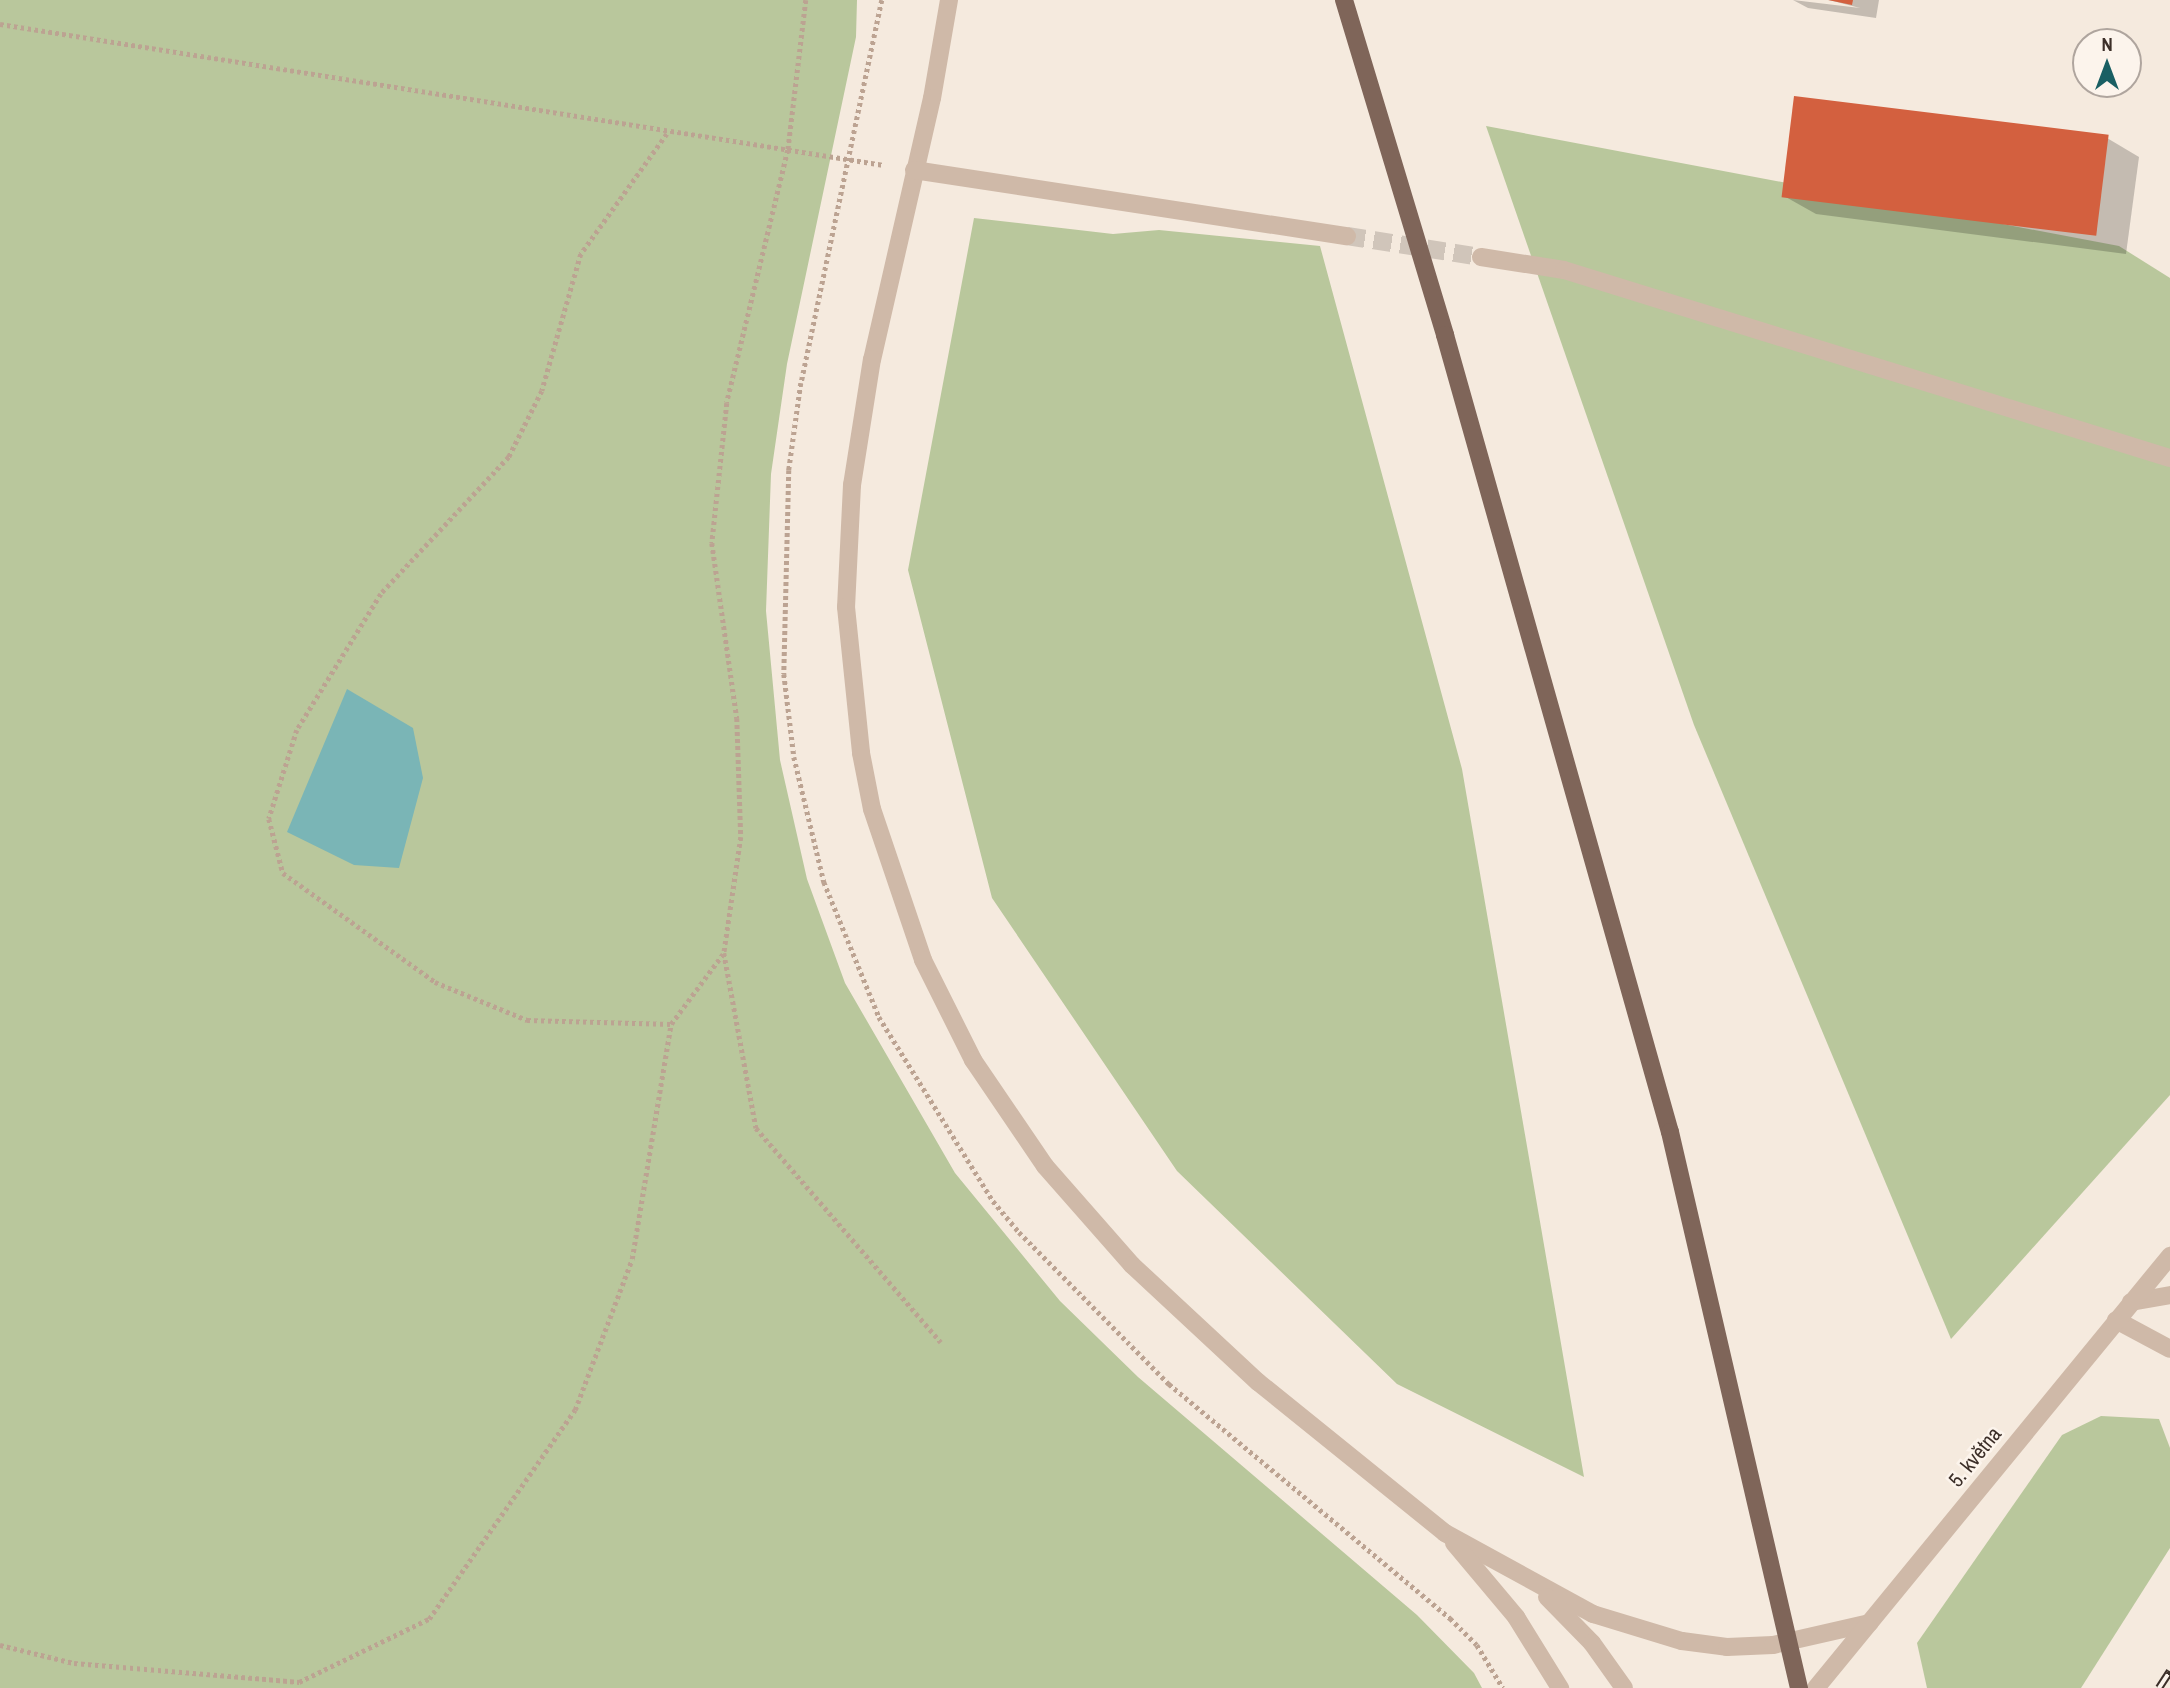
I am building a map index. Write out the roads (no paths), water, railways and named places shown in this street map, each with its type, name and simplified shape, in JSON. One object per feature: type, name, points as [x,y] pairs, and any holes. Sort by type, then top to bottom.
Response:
[{"type":"main road","points":[[1344,0],[1589,839],[1670,1132],[1745,1442],[1798,1688]]},
{"type":"street","points":[[949,0],[872,359],[847,546],[846,607],[861,753],[872,809],[903,910],[948,1016],[973,1060],[1045,1166],[1085,1214],[1141,1273],[1258,1382],[1445,1533],[1531,1583],[1593,1614],[1646,1632],[1727,1647],[1822,1637],[1870,1623]]},
{"type":"street","points":[[914,170],[1347,236]]},
{"type":"street","points":[[1481,257],[1564,270],[2170,458]]},
{"type":"street","name":"5. května","points":[[1816,1688],[2170,1256]]},
{"type":"street","points":[[2131,1302],[2170,1295]]},
{"type":"street","points":[[2116,1320],[2170,1349]]},
{"type":"street","points":[[1445,1533],[1516,1617],[1560,1688]]},
{"type":"street","points":[[1531,1583],[1571,1619],[1625,1688]]},
{"type":"water","points":[[347,689],[413,728],[423,778],[399,868],[354,865],[287,832]]},
{"type":"tunnel","points":[[1347,236],[1481,257]]},
{"type":"railway","points":[[2159,1688],[2170,1671]]}]
